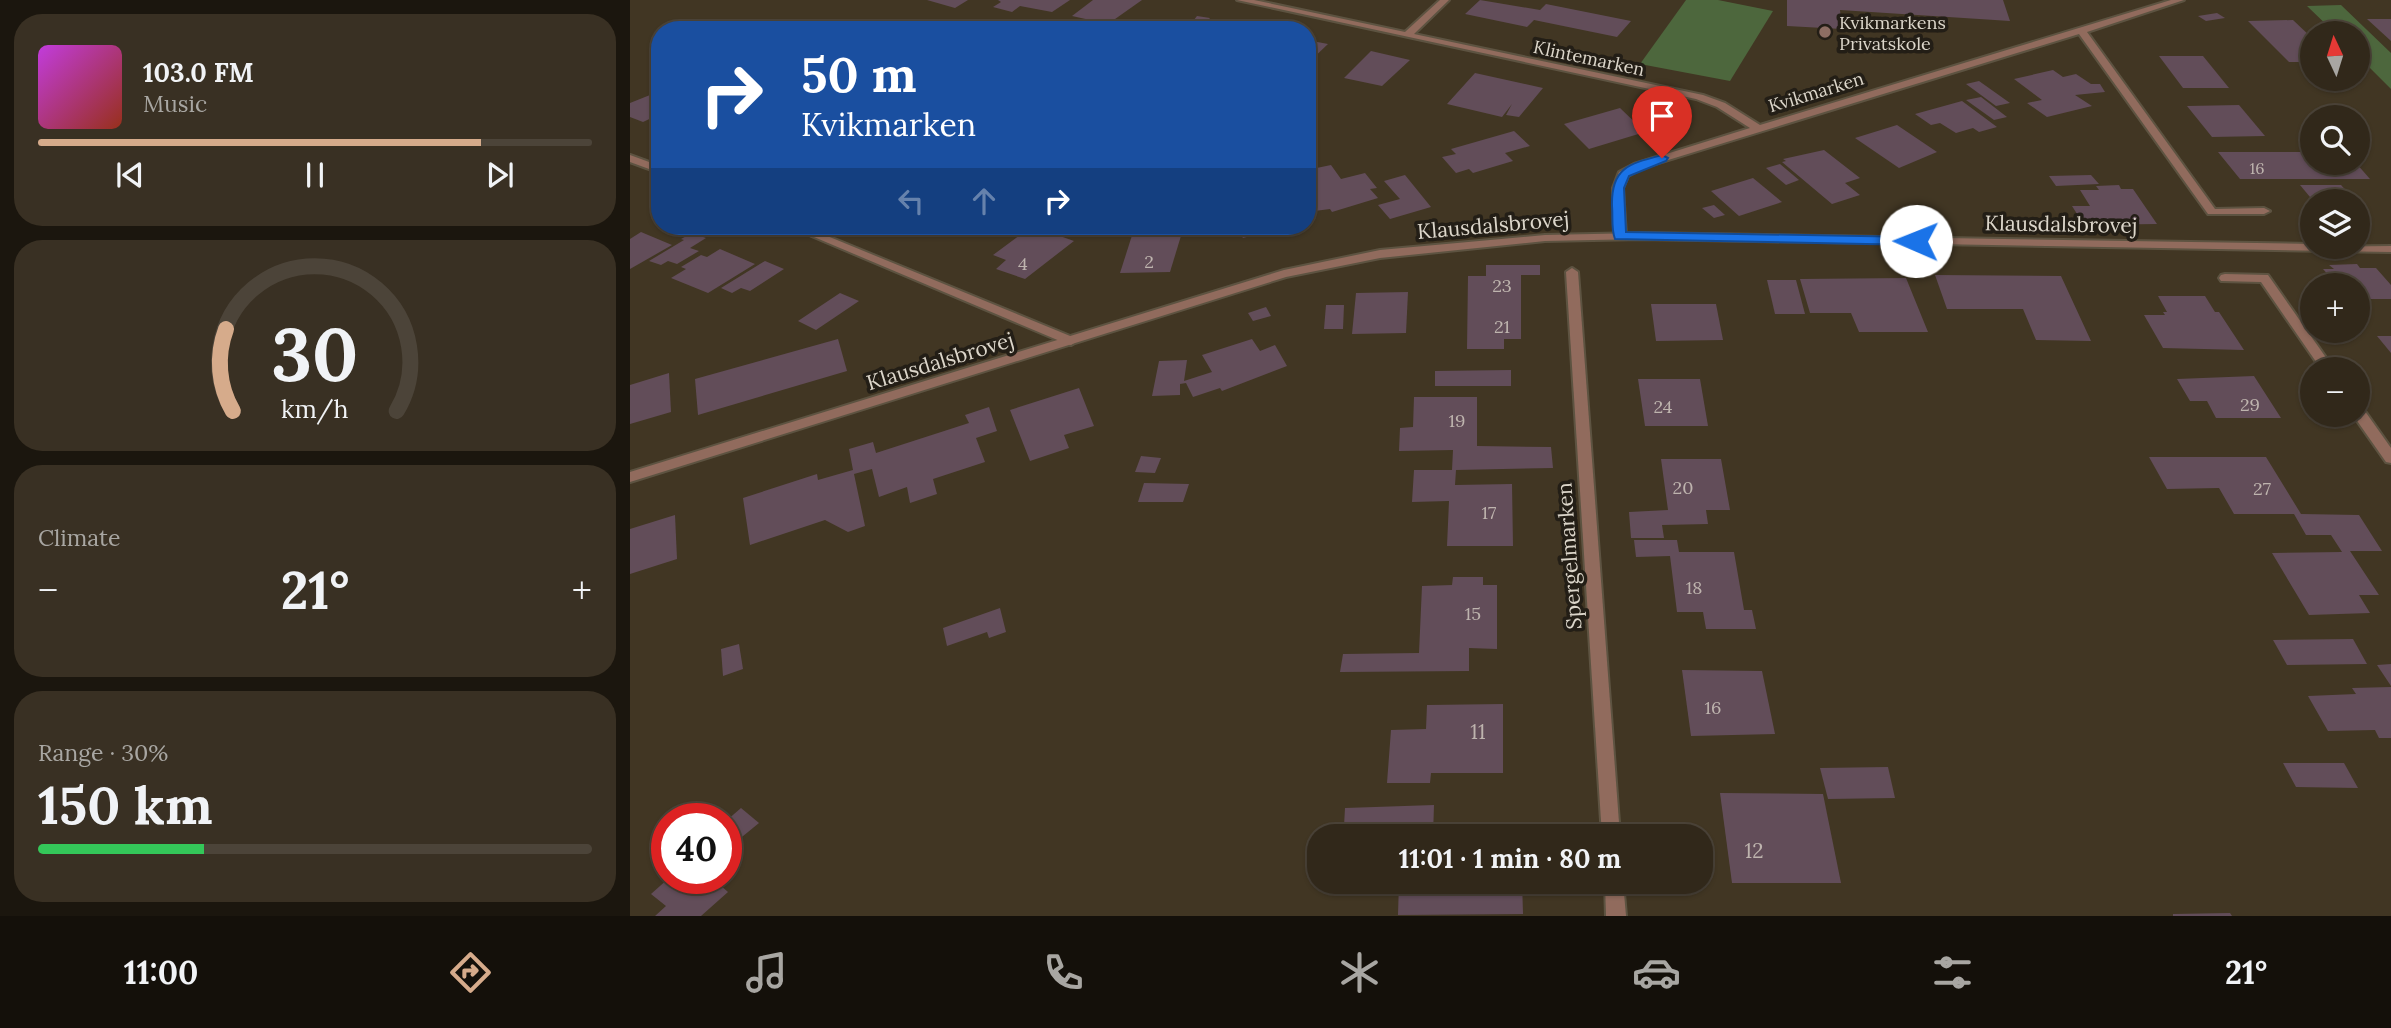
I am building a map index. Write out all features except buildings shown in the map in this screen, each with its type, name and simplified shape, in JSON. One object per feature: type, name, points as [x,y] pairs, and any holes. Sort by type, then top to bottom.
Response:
[{"type":"street","name":"Klintemarken","points":[[1241,0],[1699,97],[1721,105],[1758,129]]},
{"type":"street","points":[[1407,35],[1445,0]]},
{"type":"street","name":"Kvikmarken","points":[[1620,236],[1618,188],[1623,174],[1638,166],[2180,0]]},
{"type":"street","points":[[2080,29],[2212,212],[2264,211]]},
{"type":"street","points":[[630,158],[651,166]]},
{"type":"street","points":[[815,235],[1070,341]]},
{"type":"street","name":"Klausdalsbrovej","points":[[630,477],[1284,274],[1380,254],[1480,242],[1620,236],[2391,248]]},
{"type":"street","name":"Spergelmarken","points":[[1572,272],[1610,824]]},
{"type":"street","points":[[2225,278],[2264,278],[2320,357]]},
{"type":"street","points":[[2369,427],[2391,458]]},
{"type":"street","points":[[1615,894],[1616,916]]},
{"type":"green space","points":[[1686,0],[1718,0],[1773,11],[1730,81],[1640,64]]},
{"type":"green space","points":[[2341,5],[2358,21],[2323,21],[2307,6]]},
{"type":"green space","points":[[2370,33],[2391,53],[2391,89],[2370,68]]},
{"type":"place","name":"Kvikmarkens Privatskole","points":[[1825,32]]},
{"type":"route","points":[[1662,158],[1623,174],[1618,188],[1620,236],[1916,241]]}]
